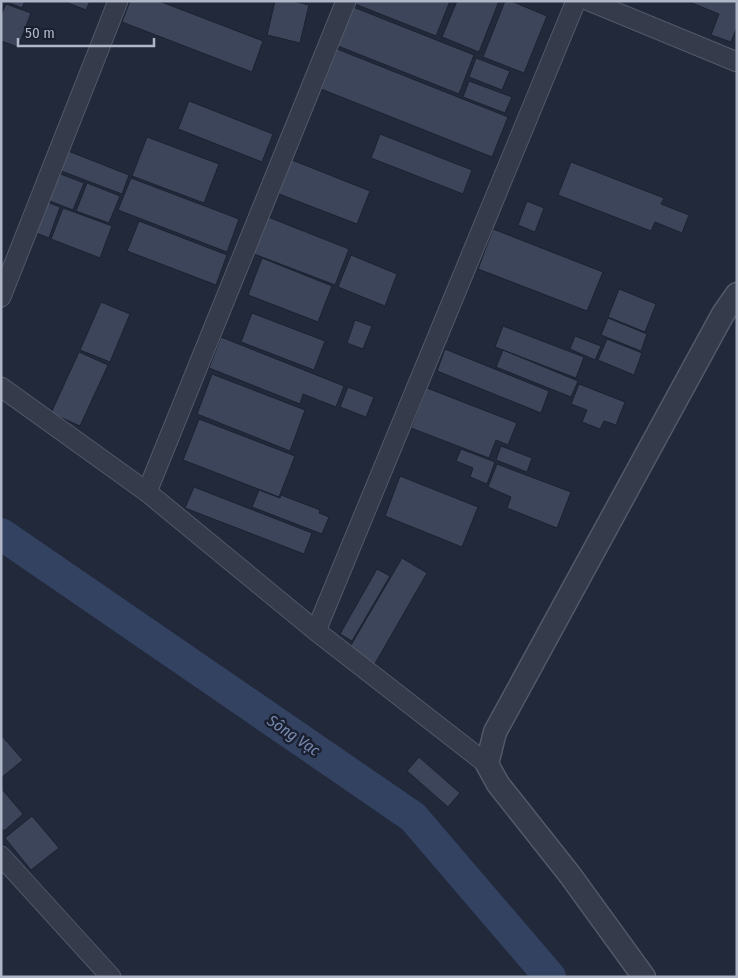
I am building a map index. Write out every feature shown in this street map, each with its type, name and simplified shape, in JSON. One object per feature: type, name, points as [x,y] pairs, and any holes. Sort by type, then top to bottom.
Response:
[{"type":"street","points":[[1,298],[118,1]]},
{"type":"street","points":[[146,492],[346,1]]},
{"type":"street","points":[[316,631],[576,1]]},
{"type":"street","points":[[589,1],[737,62]]},
{"type":"street","points":[[487,764],[495,732],[713,332],[737,294]]},
{"type":"street","points":[[1,387],[146,492],[316,631],[487,764],[498,784],[570,875],[644,977]]},
{"type":"street","points":[[1,856],[111,977]]},
{"type":"building","points":[[5,1],[25,1],[22,8]]},
{"type":"building","points":[[63,1],[90,1],[86,10]]},
{"type":"building","points":[[130,1],[159,1],[263,41],[252,72],[122,22]]},
{"type":"building","points":[[275,1],[293,1],[309,5],[300,43],[267,35]]},
{"type":"building","points":[[356,1],[450,1],[436,36],[355,4]]},
{"type":"building","points":[[457,1],[499,1],[479,52],[442,37]]},
{"type":"building","points":[[505,1],[511,1],[547,16],[524,73],[483,57]]},
{"type":"building","points":[[687,1],[737,1],[737,27],[731,42],[711,35],[719,14]]},
{"type":"building","points":[[6,4],[31,13],[18,47],[1,41],[1,15]]},
{"type":"building","points":[[353,7],[474,55],[459,94],[338,46]]},
{"type":"building","points":[[337,49],[508,117],[492,157],[321,89]]},
{"type":"building","points":[[476,58],[510,71],[502,90],[469,77]]},
{"type":"building","points":[[469,81],[512,97],[505,113],[463,97]]},
{"type":"building","points":[[189,101],[273,134],[262,162],[178,129]]},
{"type":"building","points":[[380,134],[472,170],[463,194],[371,158]]},
{"type":"building","points":[[147,137],[219,164],[204,203],[132,176]]},
{"type":"building","points":[[63,149],[129,175],[122,194],[56,169]]},
{"type":"building","points":[[287,158],[370,191],[357,224],[274,192]]},
{"type":"building","points":[[571,162],[664,198],[661,204],[689,215],[682,233],[655,222],[651,231],[558,195]]},
{"type":"building","points":[[58,173],[84,183],[73,210],[47,200]]},
{"type":"building","points":[[131,178],[239,219],[227,252],[118,210]]},
{"type":"building","points":[[87,183],[120,196],[109,223],[76,211]]},
{"type":"building","points":[[527,201],[544,208],[535,232],[518,225]]},
{"type":"building","points":[[47,202],[60,207],[49,238],[36,233]]},
{"type":"building","points":[[63,208],[112,226],[100,258],[51,239]]},
{"type":"building","points":[[268,217],[349,249],[335,285],[254,254]]},
{"type":"building","points":[[139,221],[227,255],[216,285],[127,251]]},
{"type":"building","points":[[493,229],[603,272],[587,311],[478,269]]},
{"type":"building","points":[[351,255],[397,274],[385,306],[338,287]]},
{"type":"building","points":[[262,258],[332,286],[318,322],[248,295]]},
{"type":"building","points":[[619,289],[656,304],[645,332],[608,317]]},
{"type":"building","points":[[101,302],[130,314],[110,362],[80,350]]},
{"type":"building","points":[[252,313],[325,341],[314,370],[241,342]]},
{"type":"building","points":[[608,318],[647,334],[641,351],[601,335]]},
{"type":"building","points":[[355,320],[372,326],[363,349],[347,343]]},
{"type":"building","points":[[503,326],[584,357],[576,378],[495,347]]},
{"type":"building","points":[[575,336],[601,346],[595,360],[570,349]]},
{"type":"building","points":[[221,337],[344,386],[336,407],[303,394],[300,404],[209,368]]},
{"type":"building","points":[[607,339],[642,353],[634,375],[598,360]]},
{"type":"building","points":[[445,349],[549,391],[541,413],[437,371]]},
{"type":"building","points":[[503,350],[578,381],[571,397],[496,367]]},
{"type":"building","points":[[79,352],[108,365],[80,426],[51,413]]},
{"type":"building","points":[[212,374],[305,410],[290,451],[197,414]]},
{"type":"building","points":[[579,384],[625,402],[616,425],[604,421],[600,429],[582,422],[587,410],[571,404]]},
{"type":"building","points":[[348,387],[374,397],[366,417],[340,407]]},
{"type":"building","points":[[427,388],[517,423],[508,445],[496,440],[489,458],[411,428]]},
{"type":"building","points":[[199,419],[295,456],[279,497],[183,460]]},
{"type":"building","points":[[501,446],[532,458],[527,472],[496,460]]},
{"type":"building","points":[[461,449],[495,462],[487,484],[470,477],[473,468],[456,461]]},
{"type":"building","points":[[497,464],[571,492],[557,528],[507,508],[511,497],[488,487]]},
{"type":"building","points":[[400,476],[478,507],[462,547],[385,516]]},
{"type":"building","points":[[194,487],[312,533],[304,554],[185,508]]},
{"type":"building","points":[[259,490],[280,498],[281,495],[320,510],[319,513],[329,517],[322,534],[252,507]]},
{"type":"building","points":[[402,558],[427,573],[373,667],[347,652]]},
{"type":"building","points":[[377,569],[390,576],[352,641],[340,634]]},
{"type":"building","points":[[1,735],[23,760],[1,778]]},
{"type":"building","points":[[419,757],[460,793],[448,807],[407,771]]},
{"type":"building","points":[[1,788],[23,814],[4,831],[1,827]]},
{"type":"building","points":[[32,816],[59,848],[31,870],[5,838]]},
{"type":"waterway","name":"Sông Vạc","points":[[1,534],[413,817],[550,977]]}]
